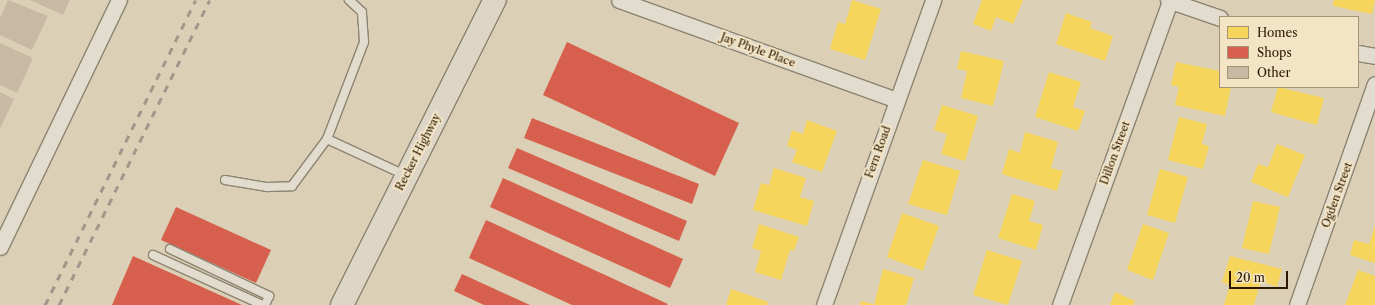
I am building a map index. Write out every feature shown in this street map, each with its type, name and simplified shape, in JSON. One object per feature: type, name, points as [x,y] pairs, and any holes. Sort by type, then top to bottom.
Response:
[{"type":"main road","name":"Recker Highway","points":[[342,305],[495,0]]},
{"type":"street","points":[[0,247],[118,0]]},
{"type":"street","name":"Jay Phyle Place","points":[[619,0],[897,100]]},
{"type":"street","name":"Fern Road","points":[[824,305],[933,0]]},
{"type":"street","points":[[1169,0],[1219,18]]},
{"type":"street","name":"Dillon Street","points":[[1060,305],[1169,0]]},
{"type":"street","points":[[1359,53],[1375,56]]},
{"type":"street","name":"Ogden Street","points":[[1297,305],[1375,84]]},
{"type":"lane","points":[[225,180],[266,187],[292,186],[327,139],[364,42],[362,12],[349,0]]},
{"type":"lane","points":[[327,139],[406,176]]},
{"type":"lane","points":[[170,249],[269,296],[265,305]]},
{"type":"lane","points":[[153,255],[262,305]]},
{"type":"building: Homes","points":[[852,0],[881,9],[865,60],[830,49],[838,22],[845,24]]},
{"type":"building: Homes","points":[[982,0],[1023,0],[1013,24],[996,17],[991,31],[973,24]]},
{"type":"building: Homes","points":[[1334,0],[1375,0],[1372,14],[1333,6]]},
{"type":"building: Homes","points":[[1066,13],[1092,22],[1090,28],[1113,36],[1105,61],[1056,44]]},
{"type":"building: Homes","points":[[961,51],[1004,61],[993,106],[961,98],[967,71],[957,69]]},
{"type":"building: Homes","points":[[1176,62],[1219,71],[1219,88],[1231,88],[1225,116],[1175,105],[1179,87],[1171,85]]},
{"type":"building: Homes","points":[[1049,72],[1081,82],[1073,107],[1085,111],[1078,131],[1035,117]]},
{"type":"building: Homes","points":[[1278,88],[1324,98],[1317,125],[1271,112]]},
{"type":"building: Homes","points":[[942,105],[978,116],[965,161],[941,154],[947,134],[934,130]]},
{"type":"building: Homes","points":[[1179,117],[1207,124],[1202,144],[1209,146],[1203,169],[1168,160]]},
{"type":"building: Homes","points":[[807,120],[837,131],[822,172],[792,162],[797,150],[787,146],[792,130],[803,134]]},
{"type":"building: Homes","points":[[1025,132],[1058,142],[1051,168],[1063,171],[1057,191],[1002,174],[1009,149],[1020,153]]},
{"type":"building: Homes","points":[[1277,144],[1305,155],[1288,197],[1251,182],[1258,164],[1268,167]]},
{"type":"building: Homes","points":[[923,160],[960,171],[947,215],[908,204]]},
{"type":"building: Homes","points":[[774,168],[806,178],[800,197],[814,201],[807,226],[753,210],[761,183],[769,185]]},
{"type":"building: Homes","points":[[1160,169],[1188,177],[1175,223],[1147,215]]},
{"type":"building: Homes","points":[[1012,194],[1035,201],[1029,221],[1043,225],[1036,250],[998,238]]},
{"type":"building: Homes","points":[[1253,201],[1280,207],[1269,254],[1242,248]]},
{"type":"building: Homes","points":[[902,213],[939,226],[923,271],[887,257]]},
{"type":"building: Homes","points":[[759,224],[799,237],[794,251],[790,250],[781,280],[755,272],[761,251],[752,248]]},
{"type":"building: Homes","points":[[1143,224],[1169,233],[1153,280],[1127,270]]},
{"type":"building: Homes","points":[[1375,226],[1375,263],[1350,255],[1354,240],[1369,244]]},
{"type":"building: Homes","points":[[987,250],[1022,261],[1008,305],[973,295]]},
{"type":"building: Homes","points":[[1230,256],[1282,269],[1277,287],[1261,281],[1254,305],[1224,305],[1230,285],[1222,282]]},
{"type":"building: Homes","points":[[883,269],[914,278],[906,305],[874,305]]},
{"type":"building: Homes","points":[[1358,270],[1375,276],[1375,305],[1345,305]]},
{"type":"building: Homes","points":[[731,289],[768,302],[767,305],[726,305]]},
{"type":"building: Homes","points":[[1115,292],[1135,301],[1133,305],[1110,305]]},
{"type":"building: Homes","points":[[861,301],[873,304],[873,305],[860,305]]},
{"type":"building: Shops","points":[[567,42],[739,123],[715,176],[543,95]]},
{"type":"building: Shops","points":[[532,118],[699,184],[692,204],[524,138]]},
{"type":"building: Shops","points":[[517,148],[687,221],[679,241],[508,168]]},
{"type":"building: Shops","points":[[503,178],[683,259],[670,288],[490,207]]},
{"type":"building: Shops","points":[[176,207],[271,250],[256,283],[161,240]]},
{"type":"building: Shops","points":[[486,220],[668,304],[572,305],[469,258]]},
{"type":"building: Shops","points":[[133,256],[242,305],[112,305]]},
{"type":"building: Shops","points":[[462,274],[530,305],[484,305],[454,291]]},
{"type":"building: Other","points":[[8,0],[48,16],[32,50],[0,35],[0,18]]},
{"type":"building: Other","points":[[30,0],[70,0],[63,15]]},
{"type":"building: Other","points":[[0,43],[33,58],[17,93],[0,85]]},
{"type":"building: Other","points":[[0,92],[14,99],[0,129]]},
{"type":"railway","points":[[45,305],[196,0]]},
{"type":"railway","points":[[59,305],[210,0]]}]
